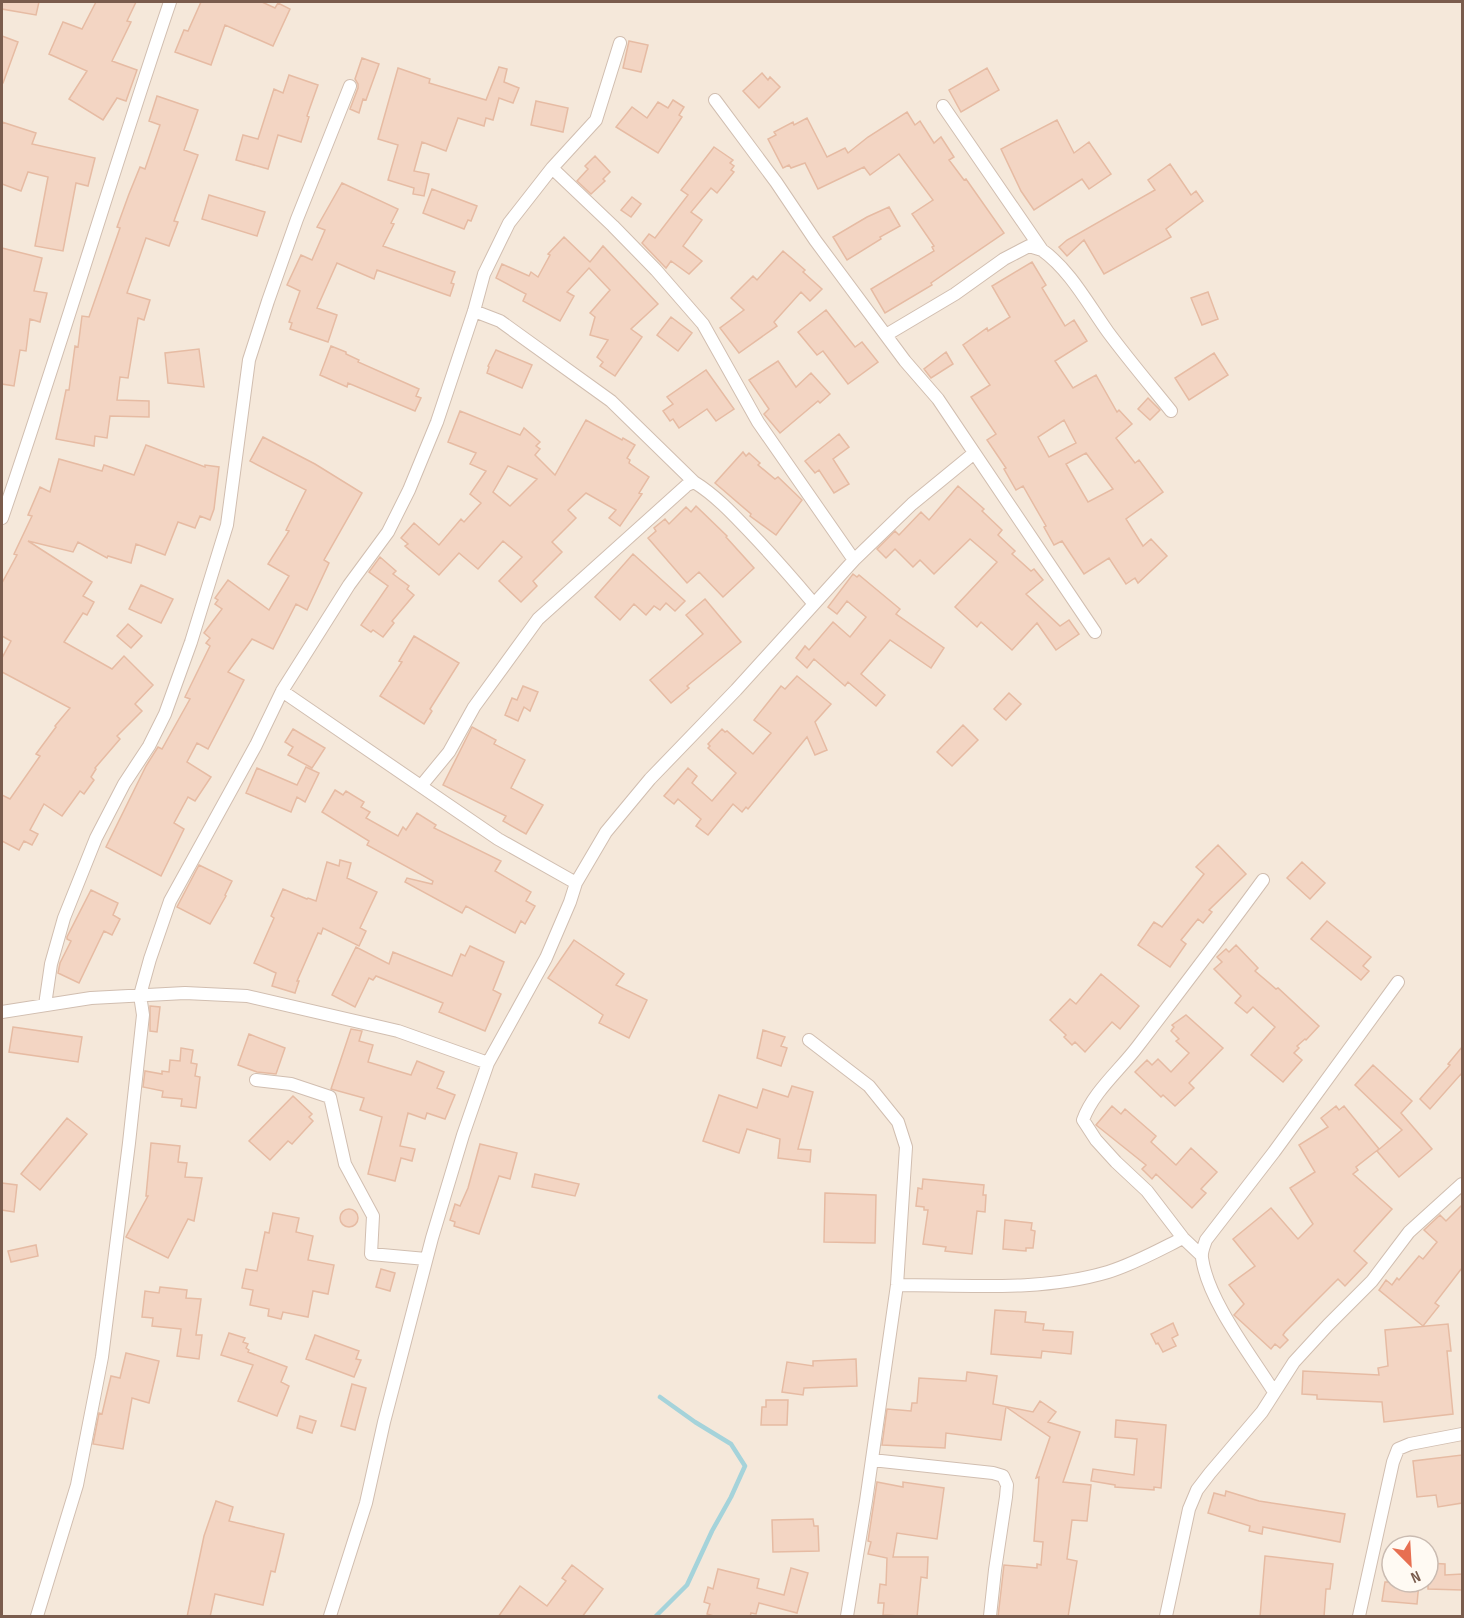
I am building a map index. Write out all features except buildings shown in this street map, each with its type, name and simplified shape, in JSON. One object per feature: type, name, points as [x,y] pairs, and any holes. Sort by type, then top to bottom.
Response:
[{"type":"street","points":[[2,518],[46,390],[129,124],[170,2]]},
{"type":"street","points":[[37,1617],[77,1485],[102,1357],[143,1015],[140,995],[171,901],[256,745],[282,691],[349,585],[388,532],[404,501],[437,422],[484,274],[509,223],[552,168],[596,120],[620,43]]},
{"type":"street","points":[[45,1005],[51,964],[68,908],[96,838],[165,714],[191,642],[227,525],[249,360],[297,219],[350,86]]},
{"type":"street","points":[[715,100],[886,335],[938,399],[1095,632]]},
{"type":"street","points":[[942,106],[1042,250]]},
{"type":"street","points":[[552,168],[642,255],[703,324],[758,422],[854,560]]},
{"type":"street","points":[[886,335],[955,294],[1004,259],[1029,246],[1042,250],[1052,257],[1171,411]]},
{"type":"street","points":[[474,311],[500,321],[611,400],[694,482],[726,507],[777,560],[814,604]]},
{"type":"street","points":[[330,1617],[366,1503],[384,1422],[426,1259],[463,1135],[488,1063],[546,957],[576,884],[606,832],[650,779],[736,690],[854,560],[912,504],[973,454]]},
{"type":"street","points":[[421,786],[449,752],[474,707],[538,619],[687,485],[694,482]]},
{"type":"street","points":[[282,691],[498,839],[576,884]]},
{"type":"street","points":[[1202,1256],[1183,1238],[1147,1191],[1096,1140],[1083,1120],[1089,1106],[1120,1070],[1263,880]]},
{"type":"street","points":[[1274,1392],[1225,1315],[1207,1279],[1202,1256],[1206,1240],[1274,1152],[1398,982]]},
{"type":"street","points":[[2,1012],[91,998],[185,993],[248,996],[398,1031],[488,1063]]},
{"type":"street","points":[[809,1041],[869,1086],[898,1122],[906,1147],[897,1284],[847,1617]]},
{"type":"street","points":[[256,1080],[291,1084],[330,1097],[345,1164],[373,1216],[371,1254],[426,1259]]},
{"type":"street","points":[[1166,1617],[1189,1509],[1197,1490],[1262,1412],[1294,1362],[1372,1281],[1408,1232],[1462,1184]]},
{"type":"street","points":[[897,1284],[1021,1285],[1082,1278],[1109,1271],[1183,1238]]},
{"type":"street","points":[[1359,1617],[1393,1462],[1398,1449],[1410,1444],[1462,1434]]},
{"type":"street","points":[[872,1460],[1003,1476],[1007,1485],[1006,1497],[990,1617]]},
{"type":"shaded area","points":[[2,2],[1462,2],[1462,1616],[2,1616]]},
{"type":"waterway","points":[[656,1616],[687,1585],[745,1466],[731,1444],[660,1397]]}]
